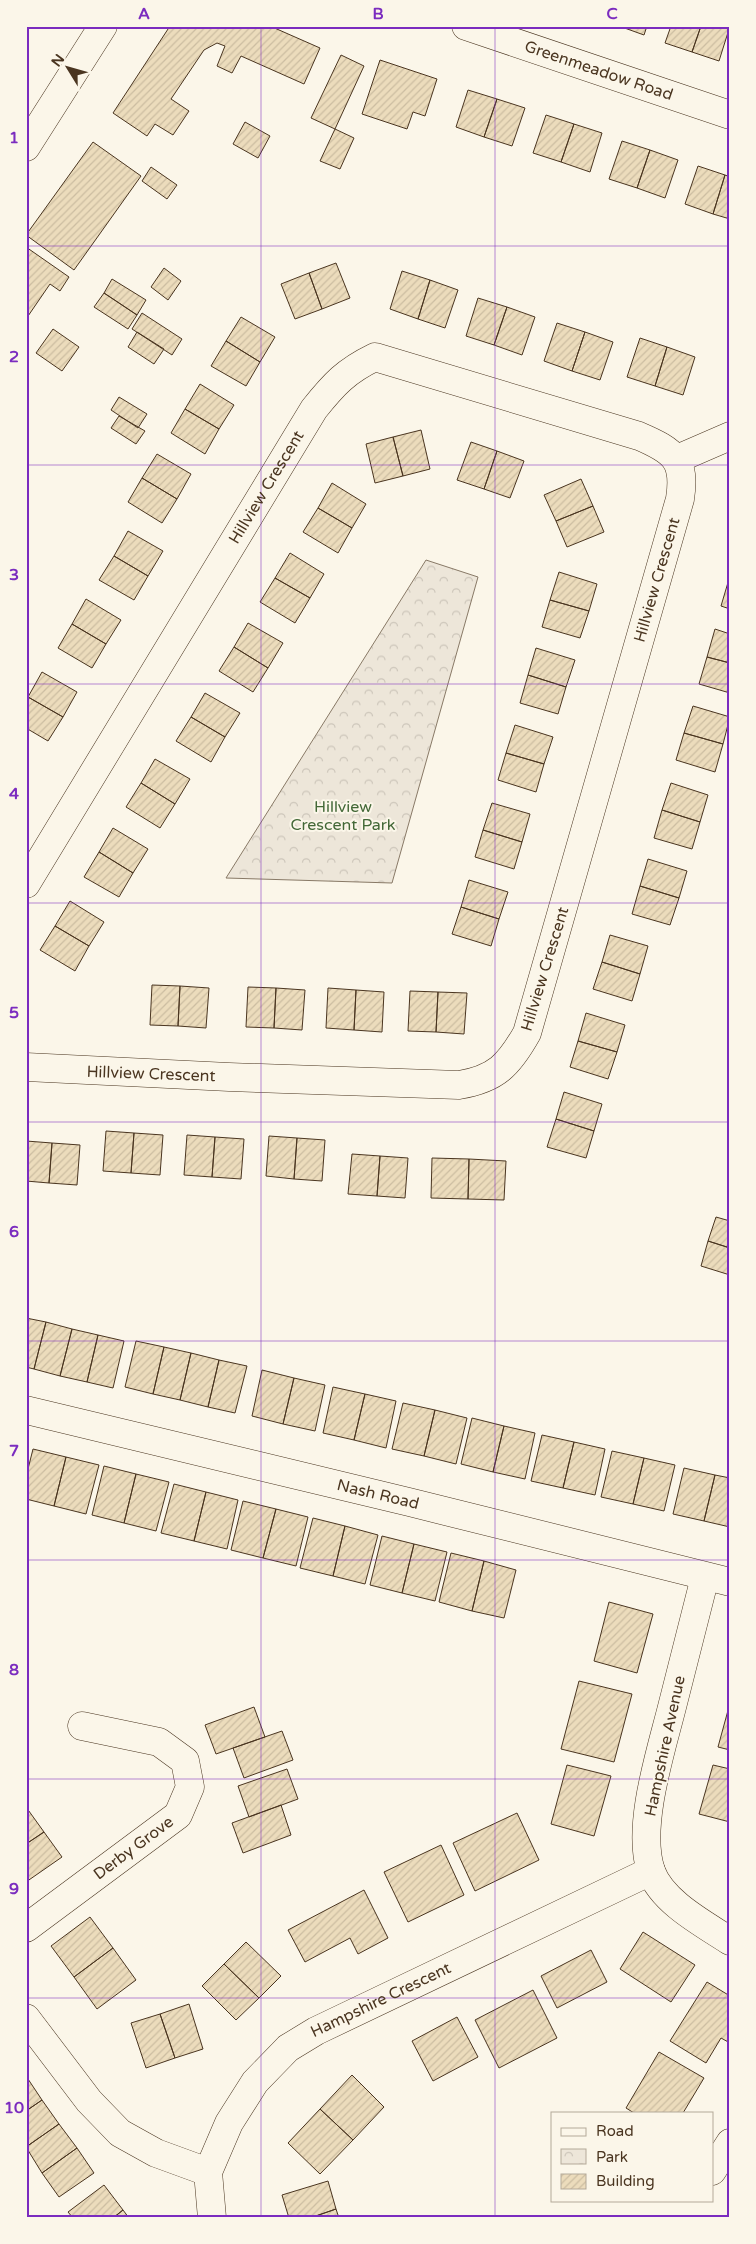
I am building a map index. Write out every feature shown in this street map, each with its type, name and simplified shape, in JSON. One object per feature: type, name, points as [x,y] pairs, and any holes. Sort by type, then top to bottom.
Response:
[{"type":"street","points":[[26,147],[103,26]]},
{"type":"street","name":"Greenmeadow Road","points":[[466,26],[730,116]]},
{"type":"street","name":"Hillview Crescent","points":[[26,884],[314,409],[332,386],[352,368],[375,357],[639,436],[670,451],[678,459],[683,483],[680,500],[527,1033],[515,1056],[499,1071],[480,1082],[459,1085],[219,1077],[26,1067]]},
{"type":"street","points":[[678,459],[730,436]]},
{"type":"street","name":"Nash Road","points":[[26,1410],[399,1499],[717,1579]]},
{"type":"street","name":"Hampshire Avenue","points":[[717,1579],[648,1810],[647,1838],[651,1871],[665,1894],[696,1919],[730,1942]]},
{"type":"street","name":"Derby Grove","points":[[26,1928],[178,1815],[190,1787],[185,1761],[159,1742],[82,1726]]},
{"type":"street","name":"Hampshire Crescent","points":[[212,2218],[208,2172],[229,2123],[255,2082],[288,2048],[316,2030],[651,1871]]},
{"type":"street","points":[[26,2018],[89,2101],[120,2133],[156,2153],[208,2172]]},
{"type":"street","points":[[714,2168],[730,2143]]},
{"type":"green space","name":"Hillview Crescent Park","points":[[426,560],[478,577],[392,883],[226,878]]},
{"type":"building","points":[[170,26],[270,26],[320,48],[304,84],[241,56],[232,73],[217,66],[225,46],[217,43],[204,50],[171,99],[189,111],[173,135],[155,124],[147,136],[113,113]]},
{"type":"building","points":[[619,26],[647,26],[644,35]]},
{"type":"building","points":[[671,26],[701,26],[692,52],[665,43]]},
{"type":"building","points":[[701,26],[730,26],[719,61],[692,52]]},
{"type":"building","points":[[341,55],[364,66],[335,129],[311,118]]},
{"type":"building","points":[[380,60],[437,79],[425,116],[413,112],[407,129],[362,114]]},
{"type":"building","points":[[468,90],[497,99],[484,137],[456,127]]},
{"type":"building","points":[[497,99],[525,108],[512,146],[484,137]]},
{"type":"building","points":[[546,115],[574,124],[561,162],[533,153]]},
{"type":"building","points":[[245,122],[270,136],[258,158],[233,144]]},
{"type":"building","points":[[574,124],[602,133],[590,172],[561,162]]},
{"type":"building","points":[[335,129],[354,138],[340,169],[320,161]]},
{"type":"building","points":[[622,141],[650,150],[637,188],[609,179]]},
{"type":"building","points":[[93,142],[141,176],[74,270],[26,235]]},
{"type":"building","points":[[650,150],[678,160],[665,198],[637,188]]},
{"type":"building","points":[[698,166],[725,175],[713,214],[685,204]]},
{"type":"building","points":[[151,167],[177,185],[167,199],[142,181]]},
{"type":"building","points":[[725,175],[730,177],[730,219],[713,214]]},
{"type":"building","points":[[26,247],[69,277],[60,291],[50,284],[26,319]]},
{"type":"building","points":[[336,263],[350,298],[322,309],[309,273]]},
{"type":"building","points":[[164,268],[181,281],[168,300],[151,287]]},
{"type":"building","points":[[402,271],[430,280],[418,319],[390,309]]},
{"type":"building","points":[[309,273],[322,309],[295,319],[281,284]]},
{"type":"building","points":[[112,279],[146,300],[137,315],[104,293]]},
{"type":"building","points":[[430,280],[458,290],[445,328],[418,319]]},
{"type":"building","points":[[104,293],[137,315],[128,329],[94,307]]},
{"type":"building","points":[[478,298],[507,307],[494,345],[466,336]]},
{"type":"building","points":[[507,307],[535,317],[522,355],[494,345]]},
{"type":"building","points":[[142,313],[182,339],[172,355],[132,329]]},
{"type":"building","points":[[241,317],[275,337],[260,362],[226,341]]},
{"type":"building","points":[[557,323],[585,332],[572,371],[544,361]]},
{"type":"building","points":[[53,329],[79,347],[62,371],[36,353]]},
{"type":"building","points":[[137,332],[164,349],[154,364],[128,347]]},
{"type":"building","points":[[585,332],[613,342],[600,380],[572,371]]},
{"type":"building","points":[[640,338],[667,347],[655,386],[627,377]]},
{"type":"building","points":[[226,341],[260,362],[246,386],[211,366]]},
{"type":"building","points":[[667,347],[695,357],[683,395],[655,386]]},
{"type":"building","points":[[200,384],[234,405],[219,429],[185,409]]},
{"type":"building","points":[[119,397],[147,414],[138,428],[111,410]]},
{"type":"building","points":[[185,409],[219,429],[205,454],[171,433]]},
{"type":"building","points":[[119,416],[145,431],[136,444],[111,428]]},
{"type":"building","points":[[421,430],[430,469],[403,476],[393,437]]},
{"type":"building","points":[[393,437],[403,476],[375,483],[366,444]]},
{"type":"building","points":[[471,442],[497,451],[484,489],[457,480]]},
{"type":"building","points":[[497,451],[524,461],[510,498],[484,489]]},
{"type":"building","points":[[157,454],[191,474],[177,499],[142,478]]},
{"type":"building","points":[[142,478],[177,499],[162,523],[128,502]]},
{"type":"building","points":[[581,479],[593,506],[556,521],[544,495]]},
{"type":"building","points":[[332,483],[366,504],[352,528],[318,508]]},
{"type":"building","points":[[593,506],[604,532],[567,547],[556,521]]},
{"type":"building","points":[[318,508],[352,528],[338,553],[303,532]]},
{"type":"building","points":[[128,531],[163,551],[148,576],[114,556]]},
{"type":"building","points":[[290,553],[324,574],[310,598],[275,578]]},
{"type":"building","points":[[114,556],[148,576],[134,600],[99,580]]},
{"type":"building","points":[[559,572],[597,584],[589,611],[550,600]]},
{"type":"building","points":[[275,578],[310,598],[295,623],[260,602]]},
{"type":"building","points":[[730,579],[730,609],[721,606]]},
{"type":"building","points":[[86,599],[121,620],[106,644],[72,624]]},
{"type":"building","points":[[550,600],[589,611],[580,638],[542,627]]},
{"type":"building","points":[[248,623],[283,643],[268,668],[234,647]]},
{"type":"building","points":[[72,624],[106,644],[92,668],[58,648]]},
{"type":"building","points":[[715,629],[730,634],[730,663],[707,657]]},
{"type":"building","points":[[234,647],[268,668],[253,692],[219,671]]},
{"type":"building","points":[[536,648],[575,660],[566,687],[528,675]]},
{"type":"building","points":[[707,657],[730,663],[730,693],[699,684]]},
{"type":"building","points":[[42,672],[77,692],[63,717],[28,697]]},
{"type":"building","points":[[528,675],[566,687],[558,714],[520,703]]},
{"type":"building","points":[[205,693],[240,713],[225,737],[191,717]]},
{"type":"building","points":[[28,697],[63,717],[48,741],[26,728],[26,700]]},
{"type":"building","points":[[693,706],[730,717],[723,744],[684,733]]},
{"type":"building","points":[[191,717],[225,737],[211,762],[176,741]]},
{"type":"building","points":[[515,725],[553,737],[544,764],[506,753]]},
{"type":"building","points":[[684,733],[723,744],[715,772],[676,760]]},
{"type":"building","points":[[506,753],[544,764],[536,792],[498,780]]},
{"type":"building","points":[[155,759],[190,779],[175,804],[141,783]]},
{"type":"building","points":[[141,783],[175,804],[160,828],[126,807]]},
{"type":"building","points":[[671,783],[708,795],[700,822],[662,810]]},
{"type":"building","points":[[492,803],[530,814],[522,842],[483,830]]},
{"type":"building","points":[[662,810],[700,822],[692,849],[654,838]]},
{"type":"building","points":[[113,828],[148,849],[133,873],[99,852]]},
{"type":"building","points":[[483,830],[522,842],[514,869],[475,857]]},
{"type":"building","points":[[99,852],[133,873],[119,897],[84,877]]},
{"type":"building","points":[[648,859],[687,871],[679,898],[640,886]]},
{"type":"building","points":[[469,880],[508,892],[499,919],[461,907]]},
{"type":"building","points":[[640,886],[679,898],[670,925],[632,914]]},
{"type":"building","points":[[70,901],[104,922],[89,946],[55,926]]},
{"type":"building","points":[[461,907],[499,919],[491,946],[452,934]]},
{"type":"building","points":[[55,926],[89,946],[75,971],[40,950]]},
{"type":"building","points":[[610,935],[648,946],[640,974],[602,962]]},
{"type":"building","points":[[602,962],[640,974],[632,1001],[593,989]]},
{"type":"building","points":[[152,985],[180,986],[178,1026],[150,1025]]},
{"type":"building","points":[[180,986],[209,988],[206,1028],[178,1026]]},
{"type":"building","points":[[248,987],[276,988],[274,1028],[246,1027]]},
{"type":"building","points":[[276,988],[305,990],[302,1030],[274,1028]]},
{"type":"building","points":[[328,988],[356,990],[354,1030],[326,1028]]},
{"type":"building","points":[[356,990],[384,992],[382,1032],[354,1030]]},
{"type":"building","points":[[410,991],[438,992],[436,1032],[408,1031]]},
{"type":"building","points":[[438,992],[467,993],[464,1034],[436,1032]]},
{"type":"building","points":[[586,1013],[625,1025],[617,1052],[578,1041]]},
{"type":"building","points":[[578,1041],[617,1052],[608,1079],[570,1067]]},
{"type":"building","points":[[564,1092],[602,1104],[594,1131],[556,1119]]},
{"type":"building","points":[[556,1119],[594,1131],[586,1158],[547,1147]]},
{"type":"building","points":[[106,1131],[134,1133],[131,1173],[103,1171]]},
{"type":"building","points":[[134,1133],[163,1135],[160,1175],[131,1173]]},
{"type":"building","points":[[187,1135],[215,1137],[212,1177],[184,1175]]},
{"type":"building","points":[[269,1136],[297,1138],[294,1179],[266,1176]]},
{"type":"building","points":[[215,1137],[244,1139],[241,1179],[212,1177]]},
{"type":"building","points":[[297,1138],[325,1140],[322,1181],[294,1179]]},
{"type":"building","points":[[26,1141],[52,1143],[49,1183],[26,1181]]},
{"type":"building","points":[[52,1143],[80,1145],[77,1185],[49,1183]]},
{"type":"building","points":[[352,1154],[380,1156],[377,1196],[348,1194]]},
{"type":"building","points":[[380,1156],[408,1158],[405,1198],[377,1196]]},
{"type":"building","points":[[432,1158],[469,1159],[468,1199],[431,1198]]},
{"type":"building","points":[[469,1159],[506,1161],[504,1200],[468,1199]]},
{"type":"building","points":[[716,1217],[730,1221],[730,1248],[708,1241]]},
{"type":"building","points":[[708,1241],[730,1248],[730,1275],[701,1266]]},
{"type":"building","points":[[26,1318],[46,1322],[34,1369],[26,1367]]},
{"type":"building","points":[[46,1322],[72,1329],[60,1376],[34,1369]]},
{"type":"building","points":[[72,1329],[98,1335],[87,1382],[60,1376]]},
{"type":"building","points":[[98,1335],[124,1341],[113,1388],[87,1382]]},
{"type":"building","points":[[136,1341],[164,1347],[153,1394],[125,1387]]},
{"type":"building","points":[[164,1347],[191,1353],[180,1400],[153,1394]]},
{"type":"building","points":[[191,1353],[219,1360],[208,1407],[180,1400]]},
{"type":"building","points":[[219,1360],[247,1366],[235,1413],[208,1407]]},
{"type":"building","points":[[262,1370],[294,1378],[283,1424],[252,1416]]},
{"type":"building","points":[[294,1378],[325,1385],[315,1431],[283,1424]]},
{"type":"building","points":[[333,1387],[365,1394],[354,1440],[323,1433]]},
{"type":"building","points":[[365,1394],[396,1401],[386,1448],[354,1440]]},
{"type":"building","points":[[403,1403],[435,1410],[424,1456],[392,1449]]},
{"type":"building","points":[[435,1410],[467,1418],[456,1464],[424,1456]]},
{"type":"building","points":[[472,1418],[504,1426],[493,1472],[461,1464]]},
{"type":"building","points":[[504,1426],[535,1433],[525,1479],[493,1472]]},
{"type":"building","points":[[542,1435],[574,1442],[563,1488],[531,1481]]},
{"type":"building","points":[[574,1442],[605,1449],[595,1495],[563,1488]]},
{"type":"building","points":[[33,1449],[66,1457],[54,1506],[26,1499],[26,1477]]},
{"type":"building","points":[[612,1451],[644,1458],[633,1504],[601,1497]]},
{"type":"building","points":[[66,1457],[99,1465],[86,1514],[54,1506]]},
{"type":"building","points":[[644,1458],[675,1465],[664,1511],[633,1504]]},
{"type":"building","points":[[104,1466],[136,1474],[124,1523],[92,1515]]},
{"type":"building","points":[[684,1468],[715,1475],[704,1521],[673,1514]]},
{"type":"building","points":[[136,1474],[169,1482],[156,1531],[124,1523]]},
{"type":"building","points":[[715,1475],[730,1478],[730,1527],[704,1521]]},
{"type":"building","points":[[174,1484],[206,1492],[194,1541],[161,1533]]},
{"type":"building","points":[[206,1492],[238,1500],[227,1549],[194,1541]]},
{"type":"building","points":[[243,1501],[276,1509],[263,1558],[231,1550]]},
{"type":"building","points":[[276,1509],[308,1517],[296,1566],[263,1558]]},
{"type":"building","points":[[313,1518],[345,1526],[333,1576],[300,1568]]},
{"type":"building","points":[[345,1526],[378,1535],[365,1584],[333,1576]]},
{"type":"building","points":[[382,1536],[414,1544],[402,1593],[370,1585]]},
{"type":"building","points":[[414,1544],[447,1552],[435,1601],[402,1593]]},
{"type":"building","points":[[451,1553],[484,1561],[472,1611],[439,1602]]},
{"type":"building","points":[[484,1561],[516,1570],[504,1618],[472,1611]]},
{"type":"building","points":[[609,1602],[653,1614],[637,1673],[594,1661]]},
{"type":"building","points":[[579,1681],[632,1694],[614,1762],[561,1749]]},
{"type":"building","points":[[730,1703],[730,1750],[718,1747]]},
{"type":"building","points":[[254,1707],[265,1737],[216,1754],[205,1725]]},
{"type":"building","points":[[282,1731],[293,1760],[244,1778],[233,1748]]},
{"type":"building","points":[[567,1765],[611,1776],[594,1836],[551,1824]]},
{"type":"building","points":[[713,1765],[730,1769],[730,1822],[699,1814]]},
{"type":"building","points":[[287,1769],[298,1799],[249,1817],[238,1786]]},
{"type":"building","points":[[281,1805],[291,1835],[243,1853],[232,1823]]},
{"type":"building","points":[[26,1807],[44,1832],[26,1844]]},
{"type":"building","points":[[517,1813],[539,1860],[475,1891],[453,1843]]},
{"type":"building","points":[[44,1832],[62,1857],[26,1882],[26,1844]]},
{"type":"building","points":[[441,1845],[464,1895],[408,1922],[384,1872]]},
{"type":"building","points":[[364,1890],[388,1938],[358,1954],[350,1938],[305,1962],[288,1930]]},
{"type":"building","points":[[90,1917],[113,1948],[74,1977],[51,1946]]},
{"type":"building","points":[[643,1932],[695,1965],[671,2002],[620,1969]]},
{"type":"building","points":[[246,1942],[281,1976],[259,1998],[224,1964]]},
{"type":"building","points":[[113,1948],[136,1980],[97,2009],[74,1977]]},
{"type":"building","points":[[591,1950],[607,1982],[557,2008],[541,1976]]},
{"type":"building","points":[[224,1964],[259,1998],[236,2020],[202,1986]]},
{"type":"building","points":[[707,1982],[730,1996],[730,2043],[721,2038],[706,2063],[670,2041]]},
{"type":"building","points":[[533,1990],[557,2038],[499,2068],[475,2020]]},
{"type":"building","points":[[189,2004],[203,2049],[175,2058],[160,2014]]},
{"type":"building","points":[[160,2014],[175,2058],[146,2068],[131,2023]]},
{"type":"building","points":[[457,2017],[478,2057],[433,2081],[412,2041]]},
{"type":"building","points":[[659,2052],[704,2078],[684,2112],[632,2112],[626,2108]]},
{"type":"building","points":[[352,2075],[384,2107],[353,2140],[320,2109]]},
{"type":"building","points":[[26,2076],[42,2100],[26,2111]]},
{"type":"building","points":[[42,2100],[59,2124],[26,2147],[26,2111]]},
{"type":"building","points":[[320,2109],[353,2140],[320,2174],[288,2143]]},
{"type":"building","points":[[59,2124],[77,2148],[42,2173],[26,2147]]},
{"type":"building","points":[[77,2148],[94,2173],[59,2197],[42,2173]]},
{"type":"building","points":[[328,2181],[336,2209],[310,2218],[289,2218],[282,2195]]},
{"type":"building","points":[[104,2185],[123,2210],[113,2218],[73,2218],[68,2212]]},
{"type":"building","points":[[336,2209],[339,2218],[310,2218]]},
{"type":"building","points":[[123,2210],[129,2218],[113,2218]]}]
